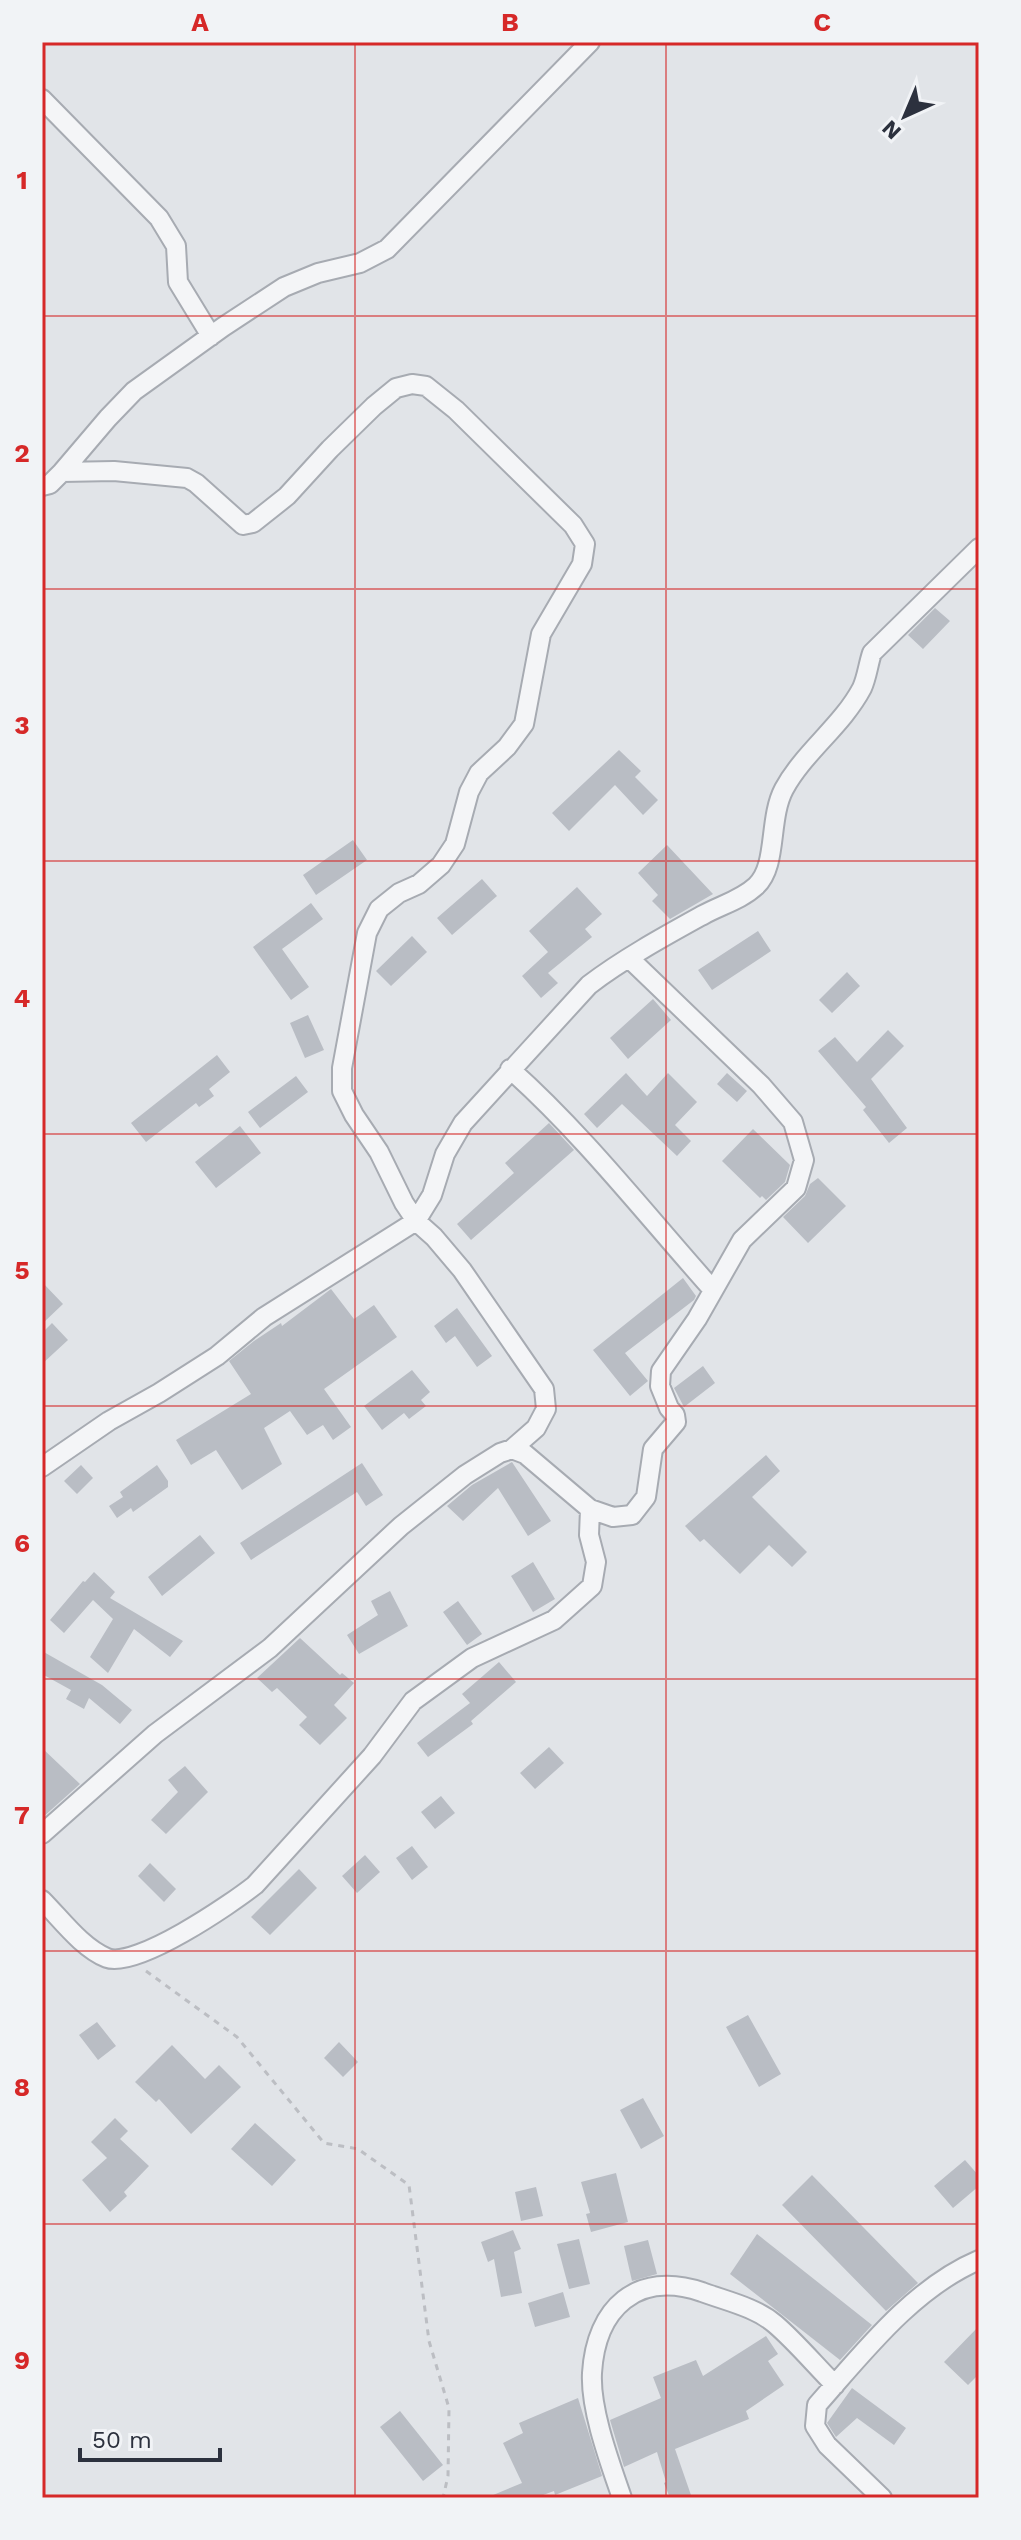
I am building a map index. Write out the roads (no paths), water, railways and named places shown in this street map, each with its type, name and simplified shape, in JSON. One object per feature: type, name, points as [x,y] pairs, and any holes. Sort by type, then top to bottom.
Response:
[{"type":"street","points":[[49,483],[134,391],[211,336],[284,287],[318,273],[360,263],[387,249],[590,42]]},
{"type":"street","points":[[42,99],[159,218],[176,246],[178,282],[211,336]]},
{"type":"street","points":[[42,1834],[155,1734],[270,1648],[401,1526],[465,1475],[512,1449],[536,1428],[546,1409],[544,1389],[448,1251],[416,1221],[342,1091],[342,1068],[367,933],[379,909],[399,893],[419,884],[441,865],[455,844],[469,792],[479,773],[507,747],[524,724],[541,634],[582,564],[585,544],[573,525],[456,410],[426,386],[412,384],[396,388],[374,406],[287,496],[253,523],[243,525],[187,478],[114,471],[49,483]]},
{"type":"street","points":[[42,1467],[109,1421],[217,1356],[264,1317],[416,1221],[432,1195],[445,1154],[463,1123],[589,985],[608,970],[705,914],[745,895],[760,883],[771,865],[775,813],[783,791],[856,697],[867,674],[872,653],[979,548]]},
{"type":"street","points":[[512,1449],[525,1454],[590,1509],[613,1517],[632,1515],[646,1497],[653,1449],[676,1422],[660,1386],[661,1371],[697,1319],[742,1240],[796,1188],[804,1160],[793,1122],[761,1085],[630,959]]},
{"type":"street","points":[[510,1069],[548,1103],[586,1144],[713,1290]]},
{"type":"street","points":[[42,1900],[96,1952],[111,1960],[127,1958],[206,1920],[255,1885],[372,1756],[413,1701],[472,1658],[554,1620],[592,1586],[596,1562],[589,1535],[590,1509]]},
{"type":"street","points":[[882,2498],[827,2445],[815,2426],[817,2405],[910,2306],[961,2268],[979,2260]]},
{"type":"street","points":[[622,2498],[601,2437],[592,2375],[598,2340],[608,2319],[622,2300],[636,2291],[654,2286],[686,2286],[751,2310],[774,2322],[835,2385]]}]
